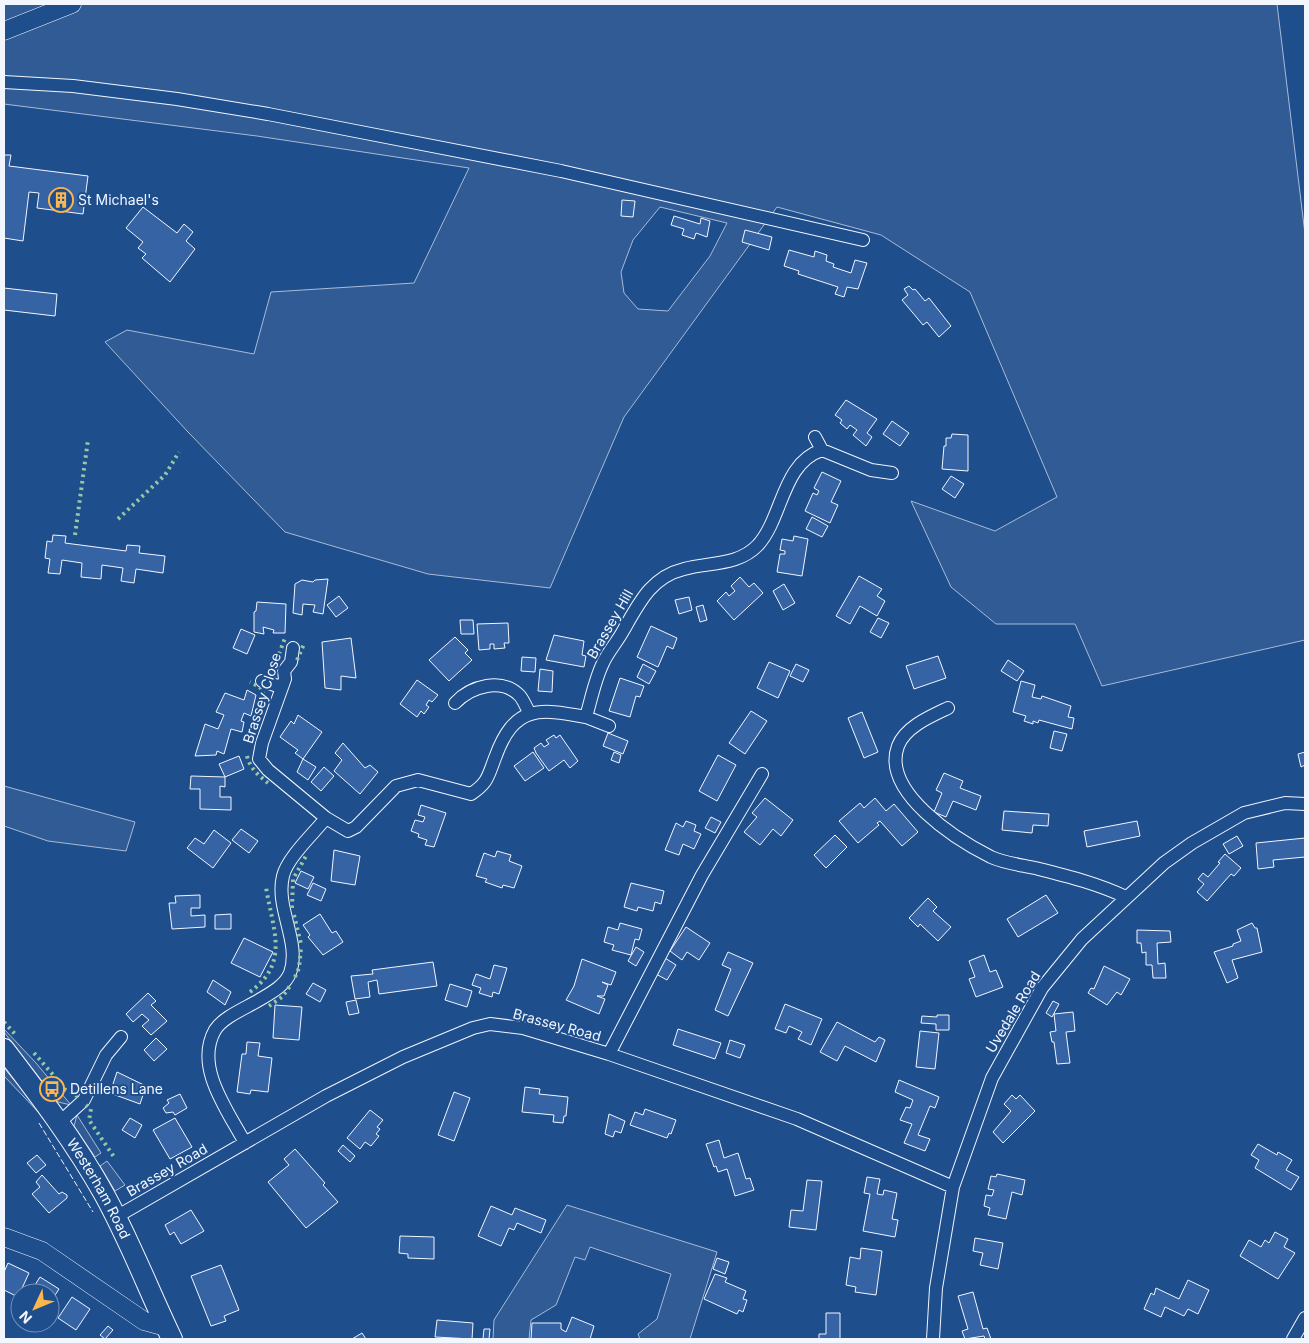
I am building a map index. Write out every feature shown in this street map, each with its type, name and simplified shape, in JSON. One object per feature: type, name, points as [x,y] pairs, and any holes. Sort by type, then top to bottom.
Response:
[{"type":"main road","points":[[4,31],[72,4]]},
{"type":"main road","name":"Westerham Road","points":[[4,1050],[60,1122],[116,1217],[169,1333]]},
{"type":"main road","points":[[4,1236],[42,1251],[144,1320],[169,1333]]},
{"type":"street","points":[[4,82],[72,86],[177,99],[268,114],[561,170],[863,240]]},
{"type":"street","points":[[815,438],[822,450],[871,470],[892,474]]},
{"type":"street","name":"Brassey Hill","points":[[586,717],[602,664],[645,592],[664,575],[685,568],[741,558],[759,544],[778,509],[792,475],[812,453],[822,450]]},
{"type":"street","name":"Brassey Close","points":[[293,648],[291,662],[284,671],[285,679],[262,743],[259,759],[268,770],[326,818]]},
{"type":"street","points":[[262,681],[281,688]]},
{"type":"street","points":[[455,703],[481,686],[500,685],[520,696],[530,714]]},
{"type":"street","points":[[948,708],[928,717],[908,732],[898,746],[896,767],[902,788],[949,831],[992,858],[1095,883],[1126,897]]},
{"type":"street","points":[[244,1143],[211,1076],[208,1053],[216,1030],[232,1016],[276,990],[290,974],[293,954],[282,902],[283,876],[288,865],[326,818],[348,831],[356,827],[396,786],[418,780],[471,794],[485,785],[503,736],[515,722],[530,714],[547,710],[586,717],[609,726]]},
{"type":"street","points":[[609,1054],[702,875],[762,774]]},
{"type":"street","name":"Uvedale Road","points":[[933,1339],[936,1288],[953,1186],[992,1078],[1042,988],[1082,939],[1164,863],[1229,821],[1263,807],[1286,803],[1305,804]]},
{"type":"street","name":"Brassey Road","points":[[116,1217],[326,1096],[386,1066],[473,1028],[490,1024],[523,1028],[609,1054],[797,1119],[953,1186]]},
{"type":"street","points":[[60,1122],[84,1100],[106,1055],[121,1037]]},
{"type":"street","points":[[1293,1339],[1305,1318]]},
{"type":"shaded area","points":[[4,4],[1277,4],[1305,234],[1305,640],[1102,686],[1075,624],[996,624],[951,587],[911,501],[995,531],[1057,497],[970,292],[881,235],[777,207],[624,417],[550,588],[428,574],[285,532],[188,432],[105,342],[127,330],[254,354],[271,292],[414,283],[469,168],[257,136],[4,104]],"holes":[[[660,207],[727,223],[710,256],[668,311],[638,309],[624,293],[621,272],[633,240]]]},
{"type":"shaded area","points":[[4,786],[135,822],[126,851],[48,841],[4,826]]},
{"type":"shaded area","points":[[4,1029],[36,1063],[71,1105],[58,1102],[4,1032]]},
{"type":"shaded area","points":[[4,1068],[20,1087],[43,1117],[4,1076]]},
{"type":"shaded area","points":[[77,1115],[101,1153],[95,1157],[74,1126]]},
{"type":"shaded area","points":[[107,1161],[125,1185],[115,1191],[100,1166]]},
{"type":"shaded area","points":[[567,1205],[717,1252],[690,1339],[640,1339],[638,1334],[657,1319],[671,1274],[590,1247],[585,1260],[575,1257],[556,1305],[531,1320],[529,1339],[493,1339],[494,1320]]},
{"type":"building","name":"St Michael's","points":[[4,155],[11,155],[9,166],[88,176],[83,214],[37,208],[39,193],[29,192],[23,241],[4,238]]},
{"type":"building","points":[[622,200],[635,201],[633,217],[621,216]]},
{"type":"building","points":[[143,207],[177,233],[184,224],[193,232],[186,241],[195,249],[170,282],[142,258],[146,254],[138,248],[143,242],[126,228]]},
{"type":"building","points":[[674,216],[700,224],[701,218],[710,221],[707,237],[696,233],[694,239],[682,235],[684,229],[671,225]]},
{"type":"building","points":[[745,230],[772,237],[769,250],[742,242]]},
{"type":"building","points":[[789,250],[814,257],[815,251],[827,255],[826,261],[834,264],[833,267],[851,273],[855,260],[867,263],[858,289],[847,287],[844,297],[835,294],[838,287],[798,274],[799,271],[784,266]]},
{"type":"building","points":[[909,286],[913,290],[915,289],[925,301],[929,298],[951,326],[939,337],[927,322],[923,325],[902,300],[908,295],[904,289]]},
{"type":"building","points":[[4,288],[57,294],[55,316],[4,310]]},
{"type":"building","points":[[846,400],[877,419],[867,433],[872,437],[866,446],[853,435],[857,430],[850,425],[847,429],[840,423],[842,420],[835,415]]},
{"type":"building","points":[[892,421],[909,433],[900,446],[883,434]]},
{"type":"building","points":[[952,434],[968,435],[968,471],[942,469],[946,438],[951,438]]},
{"type":"building","points":[[822,472],[841,481],[831,502],[838,505],[830,523],[805,511],[813,493],[817,495],[819,491],[814,488]]},
{"type":"building","points":[[951,476],[964,484],[955,498],[942,489]]},
{"type":"building","points":[[812,517],[828,526],[822,537],[806,529]]},
{"type":"building","points":[[53,535],[66,536],[65,543],[126,551],[127,545],[140,546],[139,553],[165,556],[163,573],[136,569],[134,583],[121,581],[123,568],[102,565],[101,579],[81,577],[82,563],[62,560],[60,574],[48,573],[50,559],[45,558],[47,541],[52,542]]},
{"type":"building","points":[[794,536],[808,539],[802,576],[777,572],[780,554],[785,554],[785,551],[780,550],[782,539],[793,541]]},
{"type":"building","points":[[859,576],[882,589],[877,596],[885,601],[877,616],[860,606],[850,624],[836,616]]},
{"type":"building","points":[[740,577],[749,587],[754,583],[763,593],[734,620],[717,601],[726,592],[729,596],[735,591],[731,586]]},
{"type":"building","points":[[328,579],[323,614],[313,612],[315,605],[303,604],[302,615],[293,613],[295,584],[302,580],[313,582],[315,580]]},
{"type":"building","points":[[784,584],[795,603],[783,610],[773,591]]},
{"type":"building","points":[[339,596],[348,608],[336,617],[327,605]]},
{"type":"building","points":[[689,597],[692,610],[679,614],[675,600]]},
{"type":"building","points":[[257,602],[286,604],[285,633],[273,633],[274,630],[263,627],[264,634],[254,632],[254,612],[256,611]]},
{"type":"building","points":[[703,605],[707,620],[700,622],[696,607]]},
{"type":"building","points":[[878,618],[889,623],[881,638],[870,632]]},
{"type":"building","points":[[460,620],[473,620],[474,634],[461,634]]},
{"type":"building","points":[[508,623],[509,643],[504,643],[505,648],[494,649],[494,644],[490,644],[490,649],[479,650],[477,624]]},
{"type":"building","points":[[651,626],[677,638],[673,649],[667,646],[658,667],[637,657]]},
{"type":"building","points":[[241,629],[255,635],[247,654],[233,648]]},
{"type":"building","points":[[554,635],[584,641],[582,655],[586,656],[584,667],[546,660]]},
{"type":"building","points":[[455,637],[468,650],[465,653],[472,660],[449,681],[429,660]]},
{"type":"building","points":[[351,638],[356,678],[341,676],[341,690],[325,688],[322,642]]},
{"type":"building","points":[[938,656],[946,678],[914,689],[906,666]]},
{"type":"building","points":[[522,657],[536,658],[535,672],[521,671]]},
{"type":"building","points":[[1008,660],[1024,671],[1017,681],[1001,671]]},
{"type":"building","points":[[769,662],[790,671],[778,698],[757,688]]},
{"type":"building","points":[[643,664],[656,671],[649,684],[637,677]]},
{"type":"building","points":[[796,664],[809,670],[803,682],[790,676]]},
{"type":"building","points":[[540,669],[553,671],[552,692],[538,691]]},
{"type":"building","points":[[620,678],[644,686],[640,697],[636,696],[630,717],[609,711]]},
{"type":"building","points":[[417,680],[438,695],[432,702],[429,700],[426,705],[429,707],[424,714],[421,711],[417,717],[400,704]]},
{"type":"building","points":[[1021,681],[1035,685],[1032,697],[1041,699],[1042,696],[1071,706],[1068,717],[1074,718],[1072,729],[1039,720],[1038,723],[1033,721],[1033,724],[1024,721],[1026,716],[1013,712]]},
{"type":"building","points":[[247,690],[256,695],[251,716],[244,713],[241,721],[244,722],[242,732],[231,729],[224,754],[217,751],[216,755],[195,756],[205,724],[218,729],[224,715],[216,712],[225,693],[244,700]]},
{"type":"building","points":[[751,711],[767,721],[745,754],[729,743]]},
{"type":"building","points":[[862,712],[878,752],[864,758],[848,718]]},
{"type":"building","points":[[298,715],[322,732],[303,759],[295,753],[298,750],[280,737],[291,721],[294,724]]},
{"type":"building","points":[[1054,731],[1067,734],[1062,751],[1050,748]]},
{"type":"building","points":[[608,733],[628,741],[623,754],[603,746]]},
{"type":"building","points":[[554,735],[556,738],[560,735],[578,761],[570,768],[564,760],[549,771],[536,753],[534,748],[541,743],[544,747],[549,744],[546,740]]},
{"type":"building","points":[[343,743],[365,768],[370,765],[378,772],[360,794],[334,771],[342,760],[335,753]]},
{"type":"building","points":[[533,752],[544,768],[525,781],[514,766]]},
{"type":"building","points":[[614,752],[621,755],[619,763],[611,760]]},
{"type":"building","points":[[1305,752],[1305,765],[1301,767],[1298,754]]},
{"type":"building","points":[[718,755],[736,765],[717,801],[699,791]]},
{"type":"building","points":[[239,756],[244,769],[225,777],[219,764]]},
{"type":"building","points":[[303,759],[316,767],[308,780],[297,772]]},
{"type":"building","points":[[324,767],[334,776],[321,791],[311,782]]},
{"type":"building","points":[[944,773],[963,781],[960,788],[981,796],[976,810],[953,801],[946,817],[934,812],[942,793],[936,790]]},
{"type":"building","points":[[191,776],[225,777],[225,787],[220,786],[220,797],[231,797],[231,810],[200,809],[200,789],[190,789]]},
{"type":"building","points":[[765,798],[793,820],[781,836],[773,829],[760,845],[744,832],[757,817],[752,813]]},
{"type":"building","points":[[875,798],[886,811],[894,804],[918,832],[902,846],[880,821],[877,823],[879,825],[858,843],[839,821],[860,803],[864,808]]},
{"type":"building","points":[[421,805],[446,813],[434,847],[425,845],[427,840],[418,837],[419,834],[411,831],[415,820],[423,822],[425,817],[418,815]]},
{"type":"building","points":[[1004,811],[1049,814],[1048,826],[1033,825],[1032,833],[1002,830]]},
{"type":"building","points":[[711,817],[721,822],[715,833],[705,828]]},
{"type":"building","points":[[686,821],[696,825],[694,831],[701,834],[694,849],[683,844],[679,855],[665,850],[676,823],[683,827]]},
{"type":"building","points":[[1137,821],[1140,836],[1087,847],[1084,831]]},
{"type":"building","points":[[241,829],[258,841],[249,853],[232,840]]},
{"type":"building","points":[[214,830],[231,843],[213,868],[187,848],[195,838],[204,844]]},
{"type":"building","points":[[835,835],[847,847],[826,868],[814,855]]},
{"type":"building","points":[[1237,836],[1243,846],[1229,854],[1223,844]]},
{"type":"building","points":[[1305,838],[1305,857],[1273,860],[1274,867],[1258,869],[1256,843]]},
{"type":"building","points":[[334,850],[360,856],[355,885],[331,881]]},
{"type":"building","points":[[497,851],[511,855],[509,861],[522,866],[514,888],[503,885],[502,888],[485,882],[487,879],[476,876],[484,853],[495,857]]},
{"type":"building","points":[[1225,854],[1241,868],[1234,876],[1231,874],[1207,901],[1197,892],[1204,884],[1198,879],[1203,873],[1208,877]]},
{"type":"building","points":[[301,871],[314,877],[308,889],[295,883]]},
{"type":"building","points":[[313,883],[326,889],[321,901],[307,895]]},
{"type":"building","points":[[631,883],[664,891],[661,904],[655,902],[653,911],[638,907],[637,911],[624,907]]},
{"type":"building","points":[[200,895],[200,908],[191,908],[191,916],[205,915],[205,927],[172,929],[169,903],[176,903],[175,896]]},
{"type":"building","points":[[1046,895],[1058,913],[1018,937],[1007,919]]},
{"type":"building","points":[[928,898],[937,907],[933,911],[951,927],[938,941],[920,924],[918,927],[909,918]]},
{"type":"building","points":[[231,914],[231,929],[215,929],[215,915]]},
{"type":"building","points":[[320,914],[332,933],[336,931],[343,942],[323,955],[308,937],[310,935],[303,925]]},
{"type":"building","points":[[620,923],[642,929],[639,940],[635,939],[631,955],[612,950],[614,945],[604,942],[608,927],[618,930]]},
{"type":"building","points":[[1252,923],[1257,928],[1262,952],[1232,960],[1238,978],[1227,983],[1214,952],[1233,946],[1233,944],[1241,941],[1237,930]]},
{"type":"building","points":[[686,927],[710,943],[699,960],[687,952],[682,960],[670,951]]},
{"type":"building","points":[[1137,930],[1170,931],[1171,942],[1157,943],[1158,964],[1165,963],[1166,978],[1153,978],[1152,965],[1146,965],[1146,952],[1142,953],[1141,943],[1137,943]]},
{"type":"building","points":[[244,938],[273,952],[260,977],[231,963]]},
{"type":"building","points":[[636,947],[644,952],[636,966],[628,961]]},
{"type":"building","points":[[728,952],[753,963],[728,1016],[715,1010],[731,969],[722,965]]},
{"type":"building","points":[[984,955],[990,972],[996,970],[1003,987],[976,997],[969,979],[975,977],[969,961]]},
{"type":"building","points":[[665,958],[676,965],[667,980],[656,974]]},
{"type":"building","points":[[582,959],[616,972],[611,985],[602,982],[608,985],[604,996],[597,996],[605,999],[599,1014],[566,1000],[574,986]]},
{"type":"building","points":[[433,962],[437,986],[379,994],[377,980],[368,982],[370,997],[355,999],[351,976],[373,974],[372,970]]},
{"type":"building","points":[[494,965],[507,968],[499,994],[493,992],[492,997],[479,993],[481,988],[472,985],[476,974],[490,979]]},
{"type":"building","points":[[1104,966],[1130,979],[1121,995],[1117,992],[1107,1005],[1088,993],[1091,988],[1094,989]]},
{"type":"building","points":[[213,980],[231,992],[225,1005],[207,992]]},
{"type":"building","points":[[313,983],[326,990],[320,1002],[306,994]]},
{"type":"building","points":[[450,984],[472,991],[467,1007],[445,1000]]},
{"type":"building","points":[[148,993],[156,1001],[151,1005],[167,1021],[151,1035],[142,1026],[149,1020],[142,1014],[133,1022],[126,1014]]},
{"type":"building","points":[[356,1000],[359,1013],[349,1015],[346,1002]]},
{"type":"building","points":[[1053,1001],[1059,1004],[1052,1017],[1046,1013]]},
{"type":"building","points":[[785,1004],[822,1019],[811,1045],[798,1039],[802,1032],[789,1026],[786,1033],[775,1029]]},
{"type":"building","points":[[275,1005],[302,1007],[299,1040],[273,1038]]},
{"type":"building","points":[[1073,1012],[1075,1031],[1066,1032],[1070,1063],[1057,1064],[1054,1042],[1052,1042],[1050,1032],[1056,1031],[1054,1014]]},
{"type":"building","points":[[937,1015],[949,1015],[949,1030],[936,1030],[936,1024],[921,1023],[922,1016],[937,1017]]},
{"type":"building","points":[[837,1022],[875,1042],[879,1037],[885,1040],[876,1062],[845,1046],[837,1061],[820,1052]]},
{"type":"building","points":[[678,1029],[721,1043],[715,1059],[673,1045]]},
{"type":"building","points":[[920,1031],[939,1033],[935,1069],[916,1067]]},
{"type":"building","points":[[156,1038],[167,1049],[154,1061],[144,1050]]},
{"type":"building","points":[[730,1040],[745,1045],[740,1058],[726,1053]]},
{"type":"building","points":[[247,1042],[260,1043],[258,1056],[272,1058],[268,1092],[251,1090],[250,1094],[237,1092],[242,1054],[246,1054]]},
{"type":"building","points":[[117,1072],[146,1086],[140,1104],[110,1093]]},
{"type":"building","points":[[899,1080],[939,1097],[935,1108],[930,1106],[918,1135],[930,1139],[925,1151],[904,1143],[912,1124],[900,1120],[906,1107],[910,1108],[913,1100],[895,1092]]},
{"type":"building","points":[[525,1087],[540,1089],[539,1094],[568,1097],[566,1116],[564,1116],[563,1123],[553,1122],[554,1115],[522,1112]]},
{"type":"building","points":[[454,1092],[470,1098],[454,1141],[438,1135]]},
{"type":"building","points":[[180,1094],[187,1108],[175,1115],[173,1112],[166,1113],[163,1108],[169,1103],[167,1100]]},
{"type":"building","points":[[1012,1095],[1016,1099],[1020,1095],[1035,1111],[1003,1143],[993,1132],[1011,1111],[1004,1104]]},
{"type":"building","points":[[645,1109],[676,1120],[671,1134],[669,1133],[667,1138],[630,1125],[635,1112],[643,1115]]},
{"type":"building","points":[[370,1110],[383,1120],[377,1127],[380,1129],[376,1134],[379,1136],[371,1146],[365,1142],[360,1149],[347,1138]]},
{"type":"building","points":[[609,1114],[625,1121],[621,1133],[615,1131],[613,1137],[605,1134]]},
{"type":"building","points":[[130,1118],[142,1125],[135,1138],[122,1130]]},
{"type":"building","points":[[175,1118],[192,1147],[170,1159],[153,1130]]},
{"type":"building","points":[[719,1140],[724,1158],[738,1153],[746,1179],[750,1178],[754,1190],[735,1196],[727,1169],[718,1172],[716,1166],[714,1167],[706,1144]]},
{"type":"building","points":[[1258,1144],[1277,1155],[1278,1152],[1292,1160],[1286,1170],[1299,1177],[1291,1190],[1255,1168],[1259,1160],[1251,1155]]},
{"type":"building","points":[[343,1145],[355,1156],[350,1162],[338,1151]]},
{"type":"building","points":[[295,1149],[325,1183],[323,1185],[338,1202],[306,1228],[268,1182],[289,1165],[284,1159]]},
{"type":"building","points":[[37,1155],[46,1165],[36,1173],[27,1163]]},
{"type":"building","points":[[997,1174],[1025,1180],[1022,1195],[1012,1192],[1006,1219],[988,1215],[990,1208],[984,1206],[986,1195],[992,1196],[994,1190],[988,1189],[991,1176],[996,1177]]},
{"type":"building","points":[[42,1175],[59,1194],[62,1192],[67,1195],[67,1198],[49,1213],[32,1194],[40,1187],[36,1182]]},
{"type":"building","points":[[867,1177],[880,1179],[877,1194],[883,1195],[884,1190],[897,1193],[892,1219],[898,1220],[895,1237],[863,1231],[870,1194],[864,1193]]},
{"type":"building","points":[[807,1180],[822,1181],[816,1230],[789,1227],[791,1210],[803,1211]]},
{"type":"building","points":[[491,1206],[512,1215],[515,1208],[546,1220],[541,1233],[517,1223],[514,1230],[509,1228],[501,1246],[478,1236]]},
{"type":"building","points":[[191,1210],[204,1231],[181,1244],[174,1232],[170,1235],[165,1225]]},
{"type":"building","points":[[1275,1232],[1288,1239],[1284,1247],[1295,1253],[1278,1279],[1240,1256],[1249,1240],[1261,1247],[1265,1240],[1269,1243]]},
{"type":"building","points":[[400,1236],[434,1237],[434,1259],[408,1258],[408,1254],[399,1253]]},
{"type":"building","points":[[975,1238],[1003,1243],[998,1269],[980,1265],[983,1253],[973,1251]]},
{"type":"building","points":[[861,1248],[882,1251],[876,1295],[855,1292],[856,1287],[846,1285],[850,1257],[860,1259]]},
{"type":"building","points":[[717,1258],[729,1262],[725,1274],[713,1269]]},
{"type":"building","points":[[8,1263],[29,1273],[24,1283],[10,1283],[10,1293],[4,1290],[4,1272]]},
{"type":"building","points":[[221,1265],[239,1310],[224,1316],[226,1321],[211,1326],[191,1276]]},
{"type":"building","points":[[715,1274],[727,1278],[725,1282],[746,1291],[743,1299],[747,1300],[743,1312],[739,1310],[737,1314],[704,1299]]},
{"type":"building","points":[[40,1277],[50,1283],[36,1283]]},
{"type":"building","points":[[1188,1280],[1209,1290],[1198,1314],[1188,1309],[1184,1316],[1165,1307],[1161,1317],[1144,1309],[1151,1293],[1154,1295],[1156,1288],[1179,1299]]},
{"type":"building","points":[[973,1292],[983,1329],[987,1328],[991,1339],[985,1339],[984,1336],[965,1339],[962,1331],[968,1329],[958,1296]]},
{"type":"building","points":[[72,1297],[90,1309],[76,1330],[60,1319],[60,1315]]},
{"type":"building","points":[[826,1313],[840,1313],[840,1339],[819,1339],[819,1334],[826,1334]]},
{"type":"building","points":[[572,1317],[594,1326],[590,1339],[531,1339],[532,1323],[561,1323],[561,1329],[566,1332]]},
{"type":"building","points":[[437,1320],[473,1323],[472,1339],[435,1337]]},
{"type":"building","points":[[108,1326],[113,1330],[105,1339],[100,1335]]},
{"type":"building","points":[[484,1329],[490,1329],[489,1339],[483,1339]]},
{"type":"building","points":[[362,1333],[366,1339],[352,1339]]},
{"type":"hedge","points":[[75,535],[88,440]]},
{"type":"hedge","points":[[118,519],[165,475],[179,452]]},
{"type":"hedge","points":[[279,654],[285,638]]},
{"type":"hedge","points":[[297,660],[304,644]]},
{"type":"hedge","points":[[247,737],[264,695],[260,687],[250,682]]},
{"type":"hedge","points":[[247,756],[255,771],[268,783]]},
{"type":"hedge","points":[[292,908],[293,879],[306,856]]},
{"type":"hedge","points":[[250,992],[263,981],[271,969],[275,956],[276,944],[266,887]]},
{"type":"hedge","points":[[294,915],[301,944]]},
{"type":"hedge","points":[[295,977],[299,968],[301,948]]},
{"type":"hedge","points":[[269,1006],[282,997],[290,986]]},
{"type":"hedge","points":[[4,1022],[15,1034]]},
{"type":"hedge","points":[[34,1053],[61,1084]]},
{"type":"hedge","points":[[64,1089],[79,1097]]},
{"type":"hedge","points":[[86,1105],[91,1109],[89,1120],[114,1157]]},
{"type":"fence","points":[[39,1123],[93,1212]]},
{"type":"place","name":"St Michael's","points":[[61,200]]},
{"type":"place","name":"Detillens Lane","points":[[52,1089]]}]
